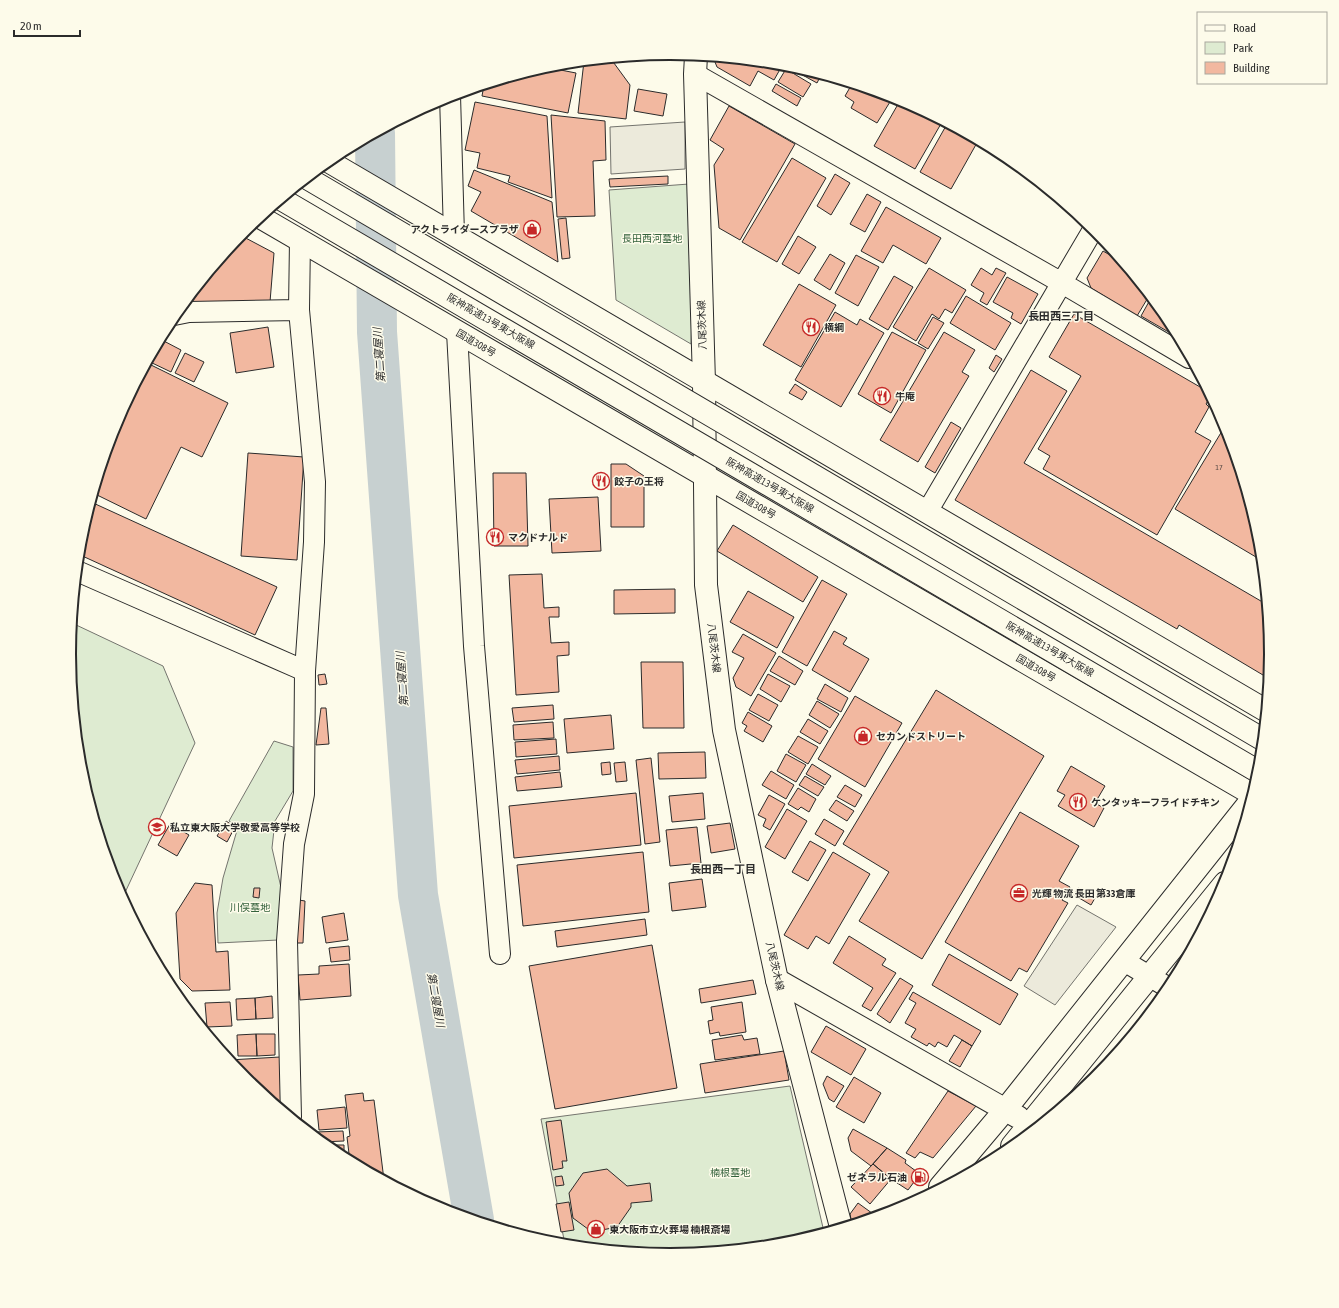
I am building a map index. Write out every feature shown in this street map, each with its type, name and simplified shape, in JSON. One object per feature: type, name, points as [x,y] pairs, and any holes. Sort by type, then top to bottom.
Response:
[{"type":"main road","name":"八尾茨木線","points":[[695,65],[704,382],[706,585],[724,730],[777,980],[840,1223]]},
{"type":"main road","points":[[333,164],[1261,707]]},
{"type":"main road","points":[[311,181],[1257,736]]},
{"type":"main road","name":"阪神高速13号東大阪線","points":[[285,201],[1252,768]]},
{"type":"main road","name":"国道308号","points":[[264,220],[1247,791]]},
{"type":"main road","points":[[947,1179],[1005,1110],[1242,812]]},
{"type":"main road","points":[[1038,1119],[1149,976],[1208,904]]},
{"type":"main road","points":[[777,980],[1031,1125]]},
{"type":"street","points":[[695,65],[1182,354]]},
{"type":"street","points":[[450,102],[454,234]]},
{"type":"street","points":[[927,512],[1090,234]]},
{"type":"street","points":[[291,1111],[287,941],[294,844],[304,794],[306,671],[314,542],[315,482],[299,310],[309,246]]},
{"type":"street","points":[[183,313],[299,310]]},
{"type":"street","points":[[458,332],[474,646],[500,954]]},
{"type":"street","points":[[81,573],[306,671]]},
{"type":"street","points":[[1124,961],[1163,984]]},
{"type":"green space","name":"長田西河墓地","points":[[689,184],[693,286],[691,344],[616,300],[609,190]]},
{"type":"green space","points":[[77,625],[163,666],[195,743],[126,891],[107,845],[87,770],[77,693]]},
{"type":"green space","name":"川俣墓地","points":[[274,741],[293,747],[293,791],[275,821],[272,848],[282,892],[278,940],[218,943],[217,913],[223,878],[238,827],[229,821]]},
{"type":"green space","name":"楠根墓地","points":[[790,1086],[823,1228],[785,1237],[708,1247],[631,1247],[564,1239],[541,1119]]},
{"type":"shaded area","points":[[685,122],[685,169],[611,174],[610,127]]},
{"type":"shaded area","points":[[1077,905],[1116,927],[1055,1005],[1024,986]]},
{"type":"building","points":[[715,62],[780,70],[774,80],[758,71],[750,86],[717,67]]},
{"type":"building","points":[[614,63],[630,85],[626,119],[578,113],[583,66]]},
{"type":"building","points":[[560,70],[576,73],[568,113],[482,96],[483,91],[516,80]]},
{"type":"building","points":[[785,71],[792,73],[811,84],[803,97],[778,82]]},
{"type":"building","points":[[803,75],[819,79],[817,83]]},
{"type":"building","points":[[776,84],[801,98],[797,106],[772,91]]},
{"type":"building","points":[[638,89],[667,94],[663,116],[634,111]]},
{"type":"building","points":[[849,89],[890,102],[877,123],[851,108],[854,102],[845,96]]},
{"type":"building","points":[[475,102],[547,116],[552,198],[508,182],[510,176],[477,168],[480,153],[465,150]]},
{"type":"building","points":[[897,105],[940,125],[915,169],[874,146]]},
{"type":"building","points":[[729,106],[795,144],[740,240],[719,228],[714,165],[724,149],[710,140]]},
{"type":"building","points":[[551,115],[605,121],[606,160],[593,161],[595,216],[557,217]]},
{"type":"building","points":[[945,128],[975,146],[951,189],[920,172]]},
{"type":"building","points":[[792,158],[826,178],[777,262],[742,242]]},
{"type":"building","points":[[474,170],[552,202],[558,262],[471,211],[481,192],[468,186]]},
{"type":"building","points":[[835,174],[850,183],[831,215],[817,206]]},
{"type":"building","points":[[668,176],[668,184],[610,187],[609,179]]},
{"type":"building","points":[[867,194],[881,202],[865,232],[850,224]]},
{"type":"building","points":[[886,207],[941,238],[926,264],[893,245],[883,263],[861,251]]},
{"type":"building","points":[[566,218],[570,258],[562,259],[558,219]]},
{"type":"building","points":[[798,236],[816,247],[799,274],[782,264]]},
{"type":"building","points":[[245,238],[274,253],[270,302],[188,307],[223,262]]},
{"type":"building","points":[[1103,251],[1109,254],[1116,262],[1147,300],[1137,316],[1091,288],[1087,278]]},
{"type":"building","points":[[830,254],[845,263],[830,290],[814,280]]},
{"type":"building","points":[[856,255],[879,267],[858,306],[835,293]]},
{"type":"building","points":[[929,268],[966,290],[952,313],[945,309],[939,319],[932,314],[916,341],[893,327]]},
{"type":"building","points":[[981,268],[992,275],[996,268],[1006,273],[987,305],[980,301],[984,293],[971,285]]},
{"type":"building","points":[[894,276],[913,287],[888,330],[869,319]]},
{"type":"building","points":[[1007,277],[1038,294],[1021,324],[1011,318],[1013,313],[993,302]]},
{"type":"building","points":[[799,284],[836,305],[801,367],[763,345]]},
{"type":"building","points":[[966,296],[1011,323],[995,350],[950,323]]},
{"type":"building","points":[[1148,303],[1168,332],[1141,316]]},
{"type":"building","points":[[835,312],[857,325],[860,319],[884,333],[841,407],[795,380]]},
{"type":"building","points":[[1074,314],[1200,387],[1207,402],[1206,404],[1209,407],[1195,432],[1211,441],[1157,535],[1043,469],[1050,456],[1038,449],[1081,376],[1049,357]]},
{"type":"building","points":[[933,317],[944,323],[928,349],[918,343]]},
{"type":"building","points":[[268,327],[274,367],[236,373],[230,333]]},
{"type":"building","points":[[892,332],[926,350],[891,413],[858,394]]},
{"type":"building","points":[[944,332],[975,350],[962,372],[969,376],[918,462],[880,440]]},
{"type":"building","points":[[165,342],[181,350],[171,372],[152,363]]},
{"type":"building","points":[[185,353],[204,362],[194,382],[175,373]]},
{"type":"building","points":[[996,355],[1002,359],[994,372],[989,368]]},
{"type":"building","points":[[151,365],[228,403],[202,457],[181,447],[146,519],[97,495],[107,463],[121,427]]},
{"type":"building","points":[[1031,370],[1067,391],[1024,463],[1261,601],[1264,654],[1263,675],[1179,625],[1177,629],[955,500]]},
{"type":"building","points":[[795,384],[807,392],[802,400],[789,393]]},
{"type":"building","points":[[951,422],[961,428],[935,473],[925,467]]},
{"type":"building","points":[[1221,433],[1232,463],[1243,500],[1255,556],[1175,509]]},
{"type":"building","points":[[248,453],[304,457],[297,560],[241,556]]},
{"type":"building","points":[[611,464],[626,464],[644,476],[644,527],[611,527]]},
{"type":"building","points":[[493,473],[526,473],[528,546],[494,546]]},
{"type":"building","points":[[598,497],[601,551],[552,553],[549,499]]},
{"type":"building","points":[[95,504],[277,587],[255,635],[84,557]]},
{"type":"building","points":[[733,525],[818,577],[803,602],[717,551]]},
{"type":"building","points":[[542,574],[544,608],[559,607],[559,617],[549,617],[551,643],[569,642],[569,655],[557,656],[559,692],[516,695],[509,575]]},
{"type":"building","points":[[822,580],[847,594],[807,666],[782,652]]},
{"type":"building","points":[[675,589],[675,613],[614,614],[614,590]]},
{"type":"building","points":[[748,591],[794,617],[777,648],[730,622]]},
{"type":"building","points":[[834,631],[847,638],[843,644],[869,659],[850,692],[812,670]]},
{"type":"building","points":[[743,634],[776,653],[751,696],[736,687],[733,678],[744,658],[732,652]]},
{"type":"building","points":[[779,656],[803,671],[795,685],[770,671]]},
{"type":"building","points":[[641,662],[683,662],[684,728],[643,728]]},
{"type":"building","points":[[325,674],[327,684],[319,685],[318,675]]},
{"type":"building","points":[[768,674],[790,686],[781,702],[760,689]]},
{"type":"building","points":[[825,684],[848,698],[841,712],[817,699]]},
{"type":"building","points":[[936,690],[1044,756],[922,959],[859,921],[889,872],[843,844]]},
{"type":"building","points":[[758,694],[778,705],[769,721],[749,710]]},
{"type":"building","points":[[855,696],[902,723],[865,787],[818,759]]},
{"type":"building","points":[[817,701],[839,714],[830,728],[809,715]]},
{"type":"building","points":[[553,705],[554,719],[514,722],[512,708]]},
{"type":"building","points":[[321,708],[326,708],[329,744],[316,745]]},
{"type":"building","points":[[748,712],[772,726],[763,742],[744,731],[747,726],[742,723]]},
{"type":"building","points":[[611,715],[614,749],[567,753],[564,719]]},
{"type":"building","points":[[808,719],[828,731],[820,744],[800,732]]},
{"type":"building","points":[[553,722],[554,738],[514,740],[513,725]]},
{"type":"building","points":[[798,736],[818,747],[808,764],[788,752]]},
{"type":"building","points":[[556,739],[557,754],[516,757],[515,742]]},
{"type":"building","points":[[705,752],[706,778],[659,779],[658,753]]},
{"type":"building","points":[[786,754],[806,765],[796,782],[777,771]]},
{"type":"building","points":[[559,756],[560,770],[517,774],[515,760]]},
{"type":"building","points":[[651,758],[660,842],[645,844],[636,760]]},
{"type":"building","points":[[610,762],[611,774],[602,775],[601,763]]},
{"type":"building","points":[[625,762],[627,781],[616,782],[614,763]]},
{"type":"building","points":[[812,764],[831,776],[825,785],[806,774]]},
{"type":"building","points":[[1071,766],[1105,786],[1095,803],[1104,808],[1094,827],[1058,806],[1065,795],[1057,791]]},
{"type":"building","points":[[771,771],[794,785],[786,799],[762,785]]},
{"type":"building","points":[[560,772],[562,787],[517,791],[515,777]]},
{"type":"building","points":[[805,776],[824,787],[818,796],[799,785]]},
{"type":"building","points":[[845,785],[862,795],[855,807],[837,797]]},
{"type":"building","points":[[798,788],[816,799],[809,812],[801,807],[798,810],[788,804]]},
{"type":"building","points":[[636,793],[641,845],[514,858],[509,806]]},
{"type":"building","points":[[703,793],[705,819],[672,822],[669,796]]},
{"type":"building","points":[[769,795],[785,804],[770,830],[763,826],[766,819],[758,815]]},
{"type":"building","points":[[836,800],[854,811],[847,821],[829,810]]},
{"type":"building","points":[[787,809],[807,821],[785,859],[765,847]]},
{"type":"building","name":"光輝 物流 長田 第33倉庫","points":[[1020,812],[1079,846],[1059,881],[1070,887],[1062,900],[1068,903],[1027,972],[1019,968],[1011,981],[945,942]]},
{"type":"building","points":[[824,819],[844,831],[835,846],[815,834]]},
{"type":"building","points":[[226,821],[235,827],[227,842],[217,836]]},
{"type":"building","points":[[730,823],[735,849],[711,853],[707,826]]},
{"type":"building","points":[[170,824],[189,835],[177,856],[158,845]]},
{"type":"building","points":[[697,827],[701,863],[670,866],[666,830]]},
{"type":"building","points":[[810,841],[826,850],[808,881],[792,872]]},
{"type":"building","points":[[643,852],[649,912],[523,926],[517,865]]},
{"type":"building","points":[[833,852],[870,874],[829,944],[816,936],[808,949],[784,935]]},
{"type":"building","points":[[702,879],[706,907],[672,911],[669,883]]},
{"type":"building","points":[[195,883],[212,885],[216,952],[228,951],[230,990],[192,991],[180,979],[176,913]]},
{"type":"building","points":[[254,888],[260,888],[259,898],[253,897]]},
{"type":"building","points":[[1078,888],[1095,898],[1091,905],[1074,895]]},
{"type":"building","points":[[299,900],[305,901],[303,943],[297,943]]},
{"type":"building","points":[[344,913],[348,940],[326,943],[322,917]]},
{"type":"building","points":[[645,919],[647,935],[557,947],[555,931]]},
{"type":"building","points":[[849,936],[886,959],[882,965],[896,973],[871,1011],[862,1006],[873,988],[833,963]]},
{"type":"building","points":[[652,945],[677,1088],[555,1109],[529,966]]},
{"type":"building","points":[[349,946],[350,960],[331,962],[329,948]]},
{"type":"building","points":[[949,954],[1018,994],[1000,1025],[932,985]]},
{"type":"building","points":[[349,964],[351,996],[300,1000],[298,975],[319,974],[319,966]]},
{"type":"building","points":[[900,978],[913,986],[890,1023],[877,1014]]},
{"type":"building","points":[[753,980],[756,994],[701,1003],[699,989]]},
{"type":"building","points":[[913,992],[981,1031],[972,1046],[954,1035],[947,1047],[938,1042],[935,1047],[929,1043],[927,1046],[911,1037],[916,1029],[905,1023],[916,1003],[909,999]]},
{"type":"building","points":[[272,996],[273,1018],[256,1019],[255,998]]},
{"type":"building","points":[[255,998],[256,1019],[237,1020],[236,999]]},
{"type":"building","points":[[230,1002],[232,1026],[207,1027],[205,1003]]},
{"type":"building","points":[[742,1002],[746,1032],[720,1036],[719,1032],[710,1034],[708,1021],[713,1020],[711,1007]]},
{"type":"building","points":[[826,1026],[866,1049],[851,1075],[811,1052]]},
{"type":"building","points":[[256,1034],[275,1034],[275,1055],[257,1056]]},
{"type":"building","points":[[256,1034],[257,1056],[238,1056],[237,1035]]},
{"type":"building","points":[[742,1035],[744,1040],[757,1038],[760,1054],[715,1060],[712,1040]]},
{"type":"building","points":[[962,1040],[972,1046],[960,1067],[949,1061]]},
{"type":"building","points":[[784,1051],[789,1080],[705,1093],[700,1064]]},
{"type":"building","points":[[280,1057],[281,1103],[249,1074],[236,1060]]},
{"type":"building","points":[[827,1076],[844,1086],[834,1102],[829,1099],[823,1084]]},
{"type":"building","points":[[854,1077],[881,1093],[864,1123],[836,1107]]},
{"type":"building","points":[[948,1091],[976,1106],[933,1158],[920,1152],[915,1158],[906,1153]]},
{"type":"building","points":[[363,1093],[364,1101],[374,1100],[383,1174],[349,1154],[347,1137],[350,1136],[345,1095]]},
{"type":"building","points":[[345,1107],[347,1128],[319,1130],[317,1110]]},
{"type":"building","points":[[561,1120],[567,1161],[562,1161],[563,1168],[553,1170],[546,1122]]},
{"type":"building","points":[[853,1129],[887,1148],[871,1166],[851,1151],[848,1138]]},
{"type":"building","points":[[343,1131],[344,1141],[330,1142],[317,1132]]},
{"type":"building","points":[[335,1145],[344,1145],[344,1151]]},
{"type":"building","points":[[887,1148],[906,1160],[905,1163],[920,1174],[908,1190],[891,1179],[873,1164]]},
{"type":"building","points":[[873,1164],[891,1179],[870,1204],[851,1187]]},
{"type":"building","points":[[607,1169],[627,1186],[650,1183],[652,1201],[631,1203],[631,1207],[617,1227],[592,1232],[573,1218],[569,1193],[583,1173]]},
{"type":"building","points":[[562,1176],[564,1185],[556,1186],[555,1177]]},
{"type":"building","points":[[569,1202],[574,1230],[561,1232],[556,1204]]},
{"type":"building","points":[[858,1203],[871,1212],[851,1219],[850,1214]]},
{"type":"waterway","name":"第二寝屋川","points":[[375,139],[377,332],[418,895],[473,1214]]},
{"type":"place","name":"アクトライダースプラザ","points":[[532,229]]},
{"type":"place","name":"横綱","points":[[811,327]]},
{"type":"place","name":"牛庵","points":[[882,396]]},
{"type":"place","name":"餃子の王将","points":[[601,481]]},
{"type":"place","name":"マクドナルド","points":[[495,537]]},
{"type":"place","name":"セカンドストリート","points":[[863,736]]},
{"type":"place","name":"ケンタッキーフライドチキン","points":[[1078,802]]},
{"type":"place","name":"私立東大阪大学敬愛高等学校","points":[[157,827]]},
{"type":"place","name":"光輝 物流 長田 第33倉庫","points":[[1019,893]]},
{"type":"place","name":"ゼネラル石油","points":[[920,1177]]},
{"type":"place","name":"東大阪市立火葬場 楠根斎場","points":[[596,1229]]},
{"type":"district","name":"長田西三丁目","points":[[1061,316]]},
{"type":"district","name":"長田西一丁目","points":[[723,869]]}]
